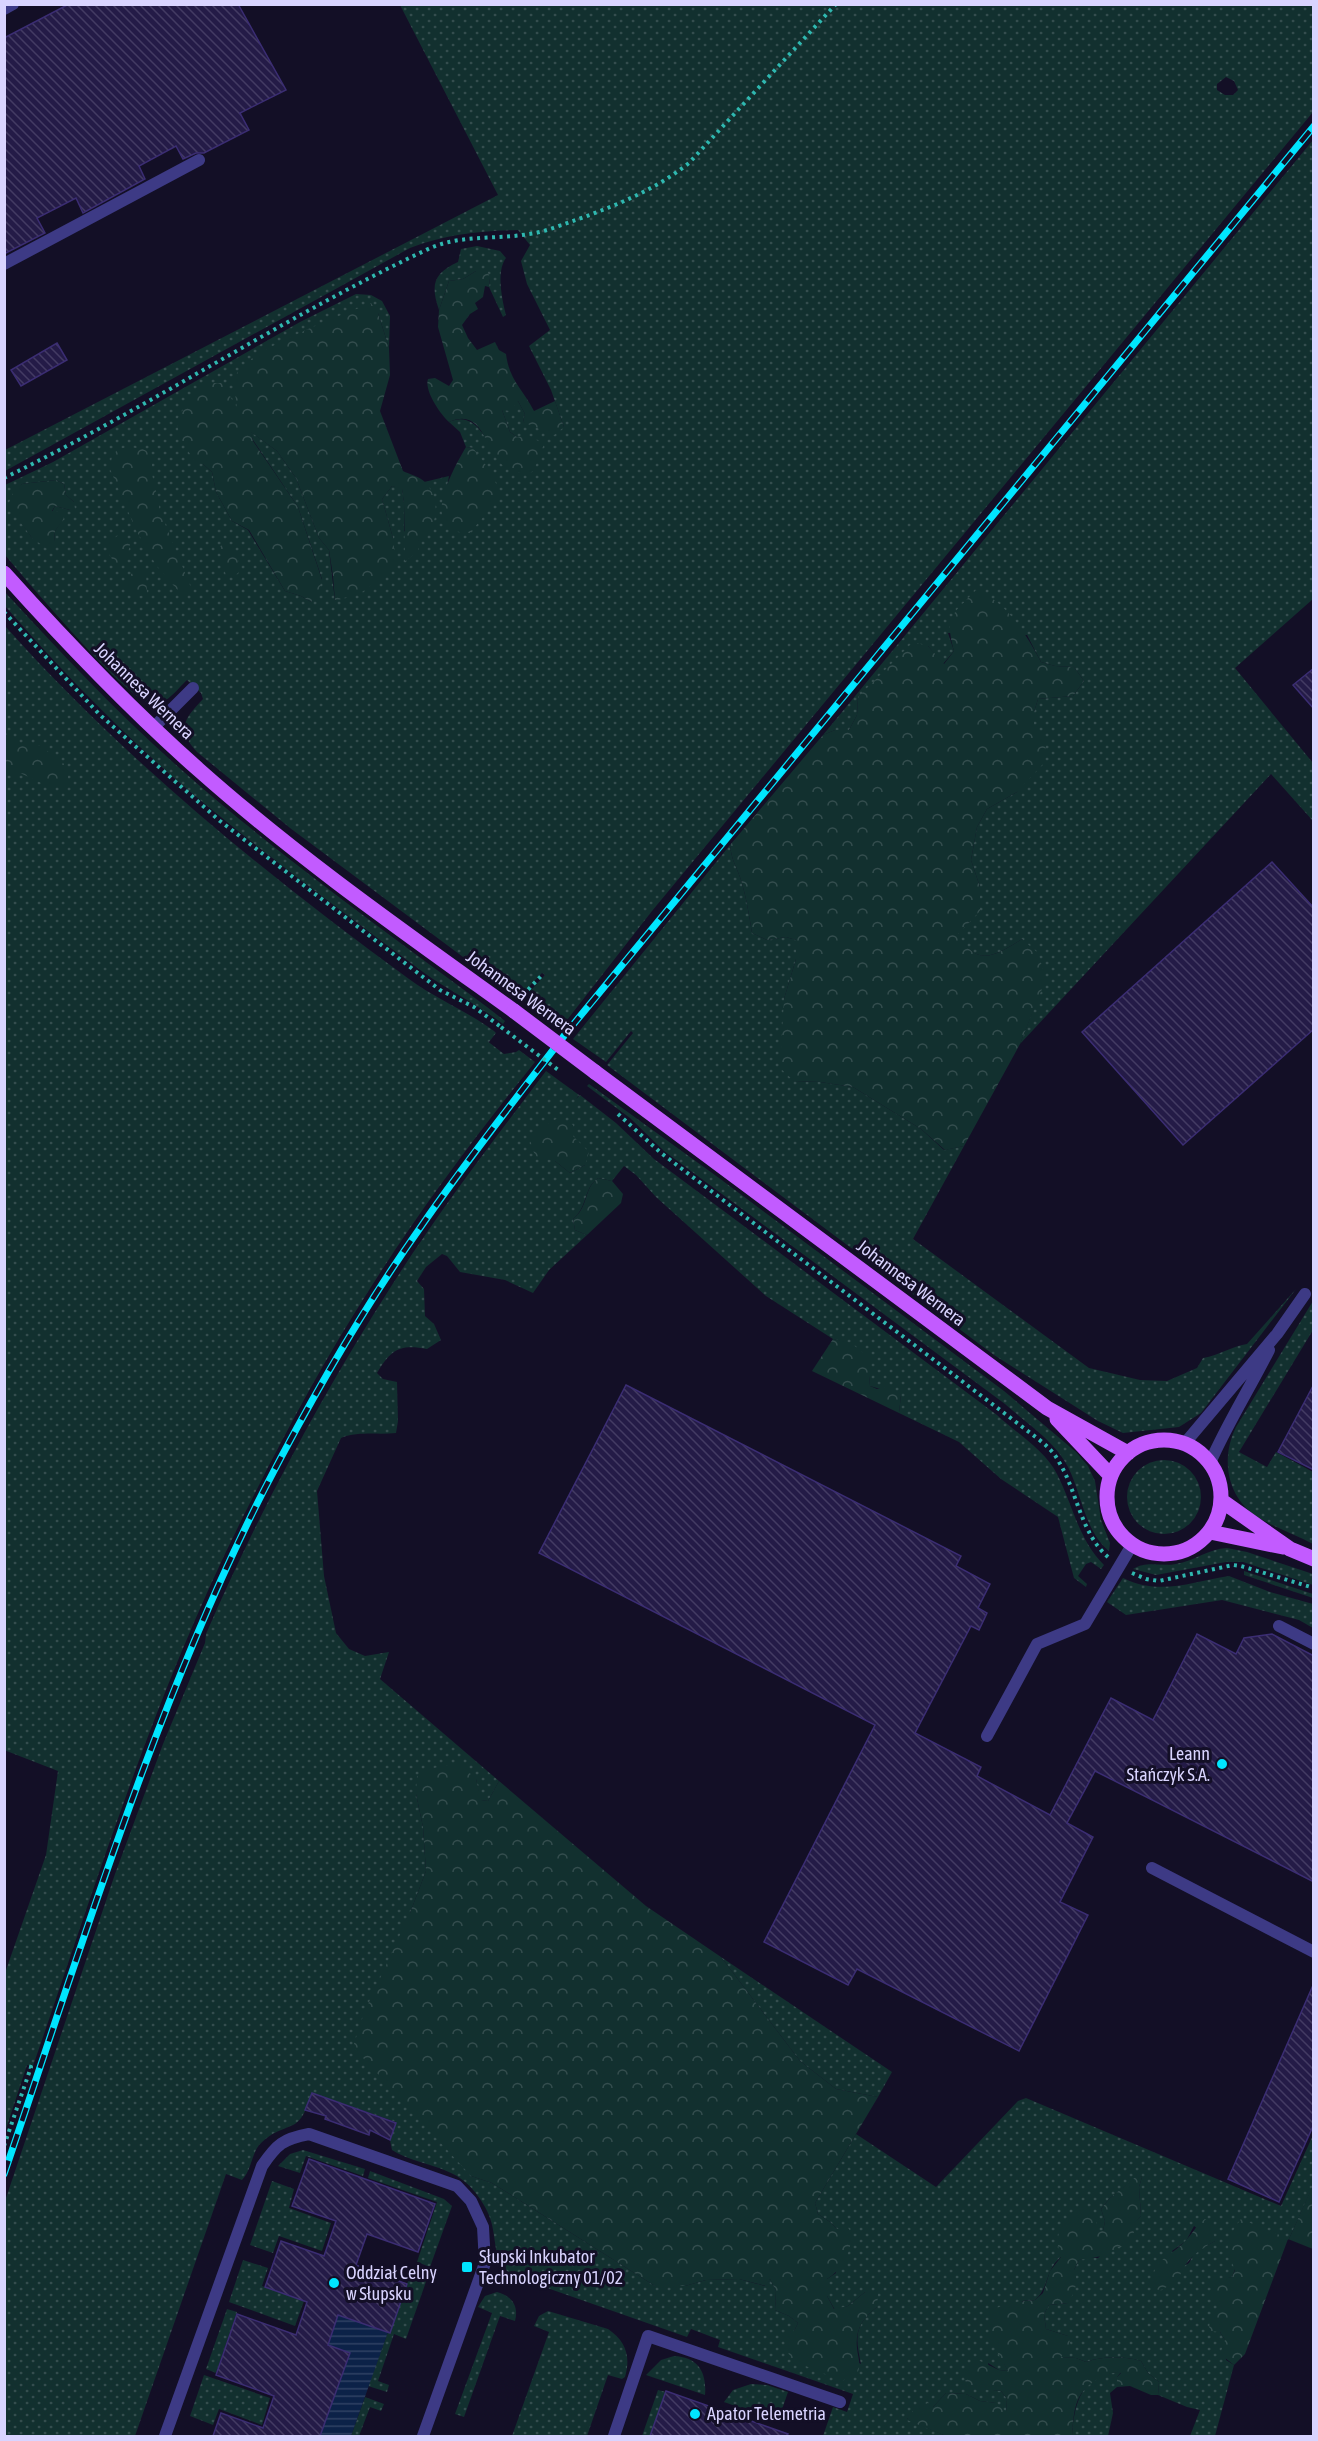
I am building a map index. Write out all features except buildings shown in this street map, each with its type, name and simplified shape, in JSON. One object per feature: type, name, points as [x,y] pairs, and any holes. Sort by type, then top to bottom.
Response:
[{"type":"main road","name":"Johannesa Wernera","points":[[4,573],[81,658],[153,729],[241,806],[366,905],[517,1005],[596,1072],[1047,1408],[1128,1453]]},
{"type":"main road","name":"Johannesa Wernera","points":[[1047,1408],[1111,1476]]},
{"type":"main road","points":[[1156,1440],[1185,1443],[1200,1452],[1210,1463],[1221,1488],[1222,1502],[1218,1517],[1210,1532],[1197,1544],[1182,1552],[1156,1554],[1148,1552],[1132,1545],[1114,1526],[1107,1502],[1111,1476],[1118,1463],[1141,1445],[1156,1440]]},
{"type":"main road","points":[[1222,1502],[1290,1549]]},
{"type":"main road","points":[[1210,1532],[1290,1549],[1314,1559]]},
{"type":"lane","points":[[4,9],[13,4]]},
{"type":"lane","points":[[4,264],[199,160]]},
{"type":"lane","points":[[153,729],[193,688]]},
{"type":"lane","points":[[1185,1443],[1277,1334],[1305,1294]]},
{"type":"lane","points":[[1210,1463],[1223,1433],[1244,1401],[1277,1334]]},
{"type":"lane","points":[[987,1736],[1037,1644],[1085,1624],[1132,1545]]},
{"type":"lane","points":[[1279,1626],[1314,1644]]},
{"type":"lane","points":[[1152,1868],[1314,1952]]},
{"type":"lane","points":[[165,2436],[262,2166],[274,2148],[288,2138],[309,2134],[457,2186],[471,2201],[483,2227],[485,2263],[423,2436]]},
{"type":"lane","points":[[614,2436],[648,2336],[840,2402]]},
{"type":"path","points":[[4,478],[70,444],[306,310],[429,248],[452,241],[532,234],[558,227],[608,208],[670,178],[688,163],[836,4]]},
{"type":"path","points":[[517,1005],[543,974]]},
{"type":"path","points":[[501,1027],[565,1075]]},
{"type":"path","points":[[611,1109],[661,1153],[1007,1413],[1045,1445],[1060,1462],[1088,1529],[1108,1557]]},
{"type":"path","points":[[1131,1573],[1159,1581],[1233,1565],[1314,1588]]},
{"type":"path","points":[[4,2146],[31,2067],[27,2066]]},
{"type":"green space","points":[[400,5],[1313,5],[1313,112],[652,911],[560,1029],[522,1000],[545,975],[542,973],[518,998],[290,828],[190,744],[186,737],[185,724],[191,712],[203,699],[201,693],[187,680],[171,696],[161,702],[150,703],[138,697],[77,637],[5,555],[5,485],[53,462],[300,322],[356,294],[371,295],[382,301],[390,316],[389,348],[378,313],[237,411],[203,464],[212,472],[216,492],[232,521],[248,530],[285,591],[311,602],[322,579],[298,507],[253,440],[250,431],[277,451],[296,478],[319,538],[329,550],[335,601],[393,538],[382,499],[392,486],[402,488],[404,531],[418,541],[433,496],[424,482],[449,476],[447,487],[473,448],[466,447],[460,432],[449,422],[458,419],[473,423],[484,435],[497,458],[517,437],[510,432],[502,410],[518,401],[525,414],[523,422],[564,427],[551,390],[529,346],[550,330],[527,284],[521,261],[530,245],[518,230],[463,234],[437,239],[410,248],[5,471],[5,450],[498,195]],"holes":[[[1226,77],[1234,81],[1238,90],[1233,95],[1225,95],[1217,90],[1217,84]],[[56,480],[64,484],[66,495],[74,502],[70,510],[55,506],[52,512],[63,519],[55,531],[54,542],[32,538],[9,504],[22,484]]]},
{"type":"green space","points":[[1313,140],[1313,599],[1235,668],[1313,763],[1313,821],[1271,774],[1020,1044],[1045,979],[1022,939],[987,956],[972,952],[957,934],[970,921],[980,887],[971,860],[977,827],[987,809],[1017,792],[1034,727],[1034,712],[1038,699],[1073,696],[1084,681],[1074,667],[1055,666],[1041,662],[1027,635],[948,633],[954,651],[943,664],[928,646],[858,697],[857,715],[849,730],[835,730],[823,735]]},
{"type":"green space","points":[[477,246],[500,251],[506,258],[501,270],[506,315],[503,317],[489,287],[490,278],[476,271],[463,279],[449,281],[439,310],[435,293],[436,280],[444,270],[458,262],[461,249]]},
{"type":"green space","points":[[487,270],[490,278],[489,287],[485,286],[483,297],[475,303],[478,309],[470,314],[462,325],[468,338],[477,350],[495,342],[499,350],[506,354],[513,378],[534,411],[555,401],[564,427],[554,435],[523,422],[525,414],[518,401],[511,411],[502,410],[510,432],[517,437],[529,436],[544,444],[534,470],[528,475],[505,467],[498,460],[483,433],[470,420],[461,419],[449,422],[437,408],[427,384],[428,379],[435,378],[449,386],[453,380],[438,327],[439,310],[449,281],[463,279],[476,271]]},
{"type":"green space","points":[[371,303],[378,313],[389,348],[390,375],[380,411],[403,471],[425,482],[434,497],[435,514],[430,530],[418,541],[418,552],[405,561],[402,489],[392,486],[382,499],[393,538],[396,568],[362,592],[335,601],[329,550],[319,538],[296,478],[277,451],[251,432],[253,441],[298,507],[322,580],[311,602],[285,591],[249,530],[232,521],[216,492],[212,472],[203,464],[194,461],[179,435],[177,420],[193,392],[208,383],[223,383],[237,409],[235,382],[237,373],[245,364],[277,344]]},
{"type":"green space","points":[[129,447],[151,453],[152,476],[159,500],[159,509],[192,590],[189,595],[180,593],[156,565],[136,530],[110,469],[112,456],[118,449]]},
{"type":"green space","points":[[466,447],[473,448],[491,472],[501,495],[470,533],[454,530],[445,523],[442,512],[447,485]]},
{"type":"green space","points":[[56,480],[64,484],[66,495],[74,502],[75,509],[55,506],[52,511],[60,512],[64,519],[55,531],[54,542],[49,550],[32,538],[8,505],[13,493],[22,484]]},
{"type":"green space","points":[[120,534],[130,544],[126,563],[116,566],[108,552],[109,542]]},
{"type":"green space","points":[[224,542],[239,553],[238,573],[233,577],[226,576],[219,548]]},
{"type":"green space","points":[[141,570],[146,572],[147,593],[140,596],[128,595],[124,582],[131,574]]},
{"type":"green space","points":[[976,590],[987,595],[1006,610],[1022,630],[1041,662],[1055,666],[1074,667],[1084,681],[1073,696],[1038,699],[1034,712],[1034,727],[1047,738],[1043,764],[1017,792],[987,809],[977,827],[971,860],[980,887],[980,911],[958,934],[972,952],[987,956],[1022,939],[1038,953],[1046,979],[1020,1044],[964,1146],[945,1150],[921,1129],[853,1087],[794,1081],[780,1068],[784,999],[796,959],[796,940],[786,937],[767,940],[752,933],[744,891],[730,845],[823,735],[835,730],[849,730],[857,715],[858,697],[913,642],[928,646],[944,664],[954,651],[950,630],[953,616]]},
{"type":"green space","points":[[4,591],[114,707],[184,772],[295,863],[505,1021],[503,1024],[423,972],[328,901],[173,777],[107,715],[45,651],[5,606]]},
{"type":"green space","points":[[5,626],[98,723],[147,769],[249,856],[409,979],[494,1031],[496,1033],[489,1042],[486,1040],[504,1054],[519,1050],[535,1062],[450,1172],[371,1287],[302,1404],[239,1525],[179,1657],[153,1724],[103,1860],[33,2066],[27,2065],[5,2132],[5,1973],[46,1855],[58,1771],[4,1750]]},
{"type":"green space","points":[[5,732],[15,744],[41,746],[68,767],[68,785],[48,786],[20,773],[5,773]]},
{"type":"green space","points":[[730,845],[744,891],[752,933],[767,940],[786,937],[796,940],[796,959],[784,999],[784,1032],[794,1081],[853,1087],[921,1129],[944,1150],[964,1146],[913,1239],[1089,1368],[1140,1380],[1167,1381],[1197,1368],[1203,1358],[1247,1344],[1296,1289],[1201,1413],[1179,1427],[1123,1433],[1098,1421],[994,1355],[607,1065],[633,1033],[631,1031],[606,1062],[573,1039]]},
{"type":"green space","points":[[546,1071],[579,1095],[576,1099],[580,1095],[616,1123],[654,1159],[997,1415],[1038,1450],[1052,1465],[1082,1533],[1104,1565],[1101,1569],[1091,1562],[1086,1564],[1078,1576],[1087,1584],[1086,1587],[1074,1578],[1058,1517],[1001,1479],[959,1442],[899,1413],[901,1395],[870,1386],[869,1376],[851,1344],[833,1339],[766,1296],[624,1166],[612,1181],[598,1178],[593,1182],[581,1209],[573,1219],[575,1230],[587,1235],[549,1270],[533,1293],[505,1280],[460,1272],[447,1256],[442,1254],[426,1267],[417,1281],[424,1289],[425,1316],[434,1324],[441,1340],[427,1349],[409,1347],[397,1350],[377,1373],[383,1379],[397,1382],[396,1433],[361,1434],[341,1438],[317,1491],[324,1576],[336,1633],[349,1649],[365,1656],[389,1652],[380,1679],[499,1781],[488,1801],[480,1800],[476,1779],[416,1794],[423,1827],[426,1871],[410,1913],[471,2176],[492,2183],[655,2286],[685,2286],[706,2280],[739,2279],[765,2286],[770,2279],[776,2291],[775,2310],[798,2323],[794,2331],[861,2364],[858,2332],[864,2320],[877,2307],[865,2292],[848,2306],[835,2310],[827,2296],[827,2279],[836,2273],[837,2229],[818,2214],[815,2203],[856,2134],[936,2187],[1018,2101],[1026,2098],[1281,2206],[1313,2135],[1313,2186],[1289,2239],[1235,2269],[1232,2277],[1220,2280],[1222,2307],[1220,2332],[1225,2340],[1226,2360],[1234,2365],[1215,2436],[1190,2436],[1200,2410],[1158,2395],[1159,2382],[1148,2373],[1141,2361],[1114,2357],[1086,2362],[1076,2358],[1060,2357],[1068,2336],[1046,2329],[1044,2314],[1049,2305],[1068,2303],[1074,2270],[1079,2260],[1089,2257],[1098,2258],[1141,2216],[1139,2187],[1142,2177],[1138,2176],[1109,2199],[1101,2209],[1105,2221],[1103,2231],[1098,2231],[1064,2254],[1052,2268],[1039,2296],[1035,2300],[1022,2301],[1004,2363],[1008,2371],[999,2370],[988,2363],[993,2390],[1001,2391],[1007,2399],[1006,2413],[996,2403],[980,2401],[966,2394],[946,2393],[933,2407],[907,2419],[946,2436],[823,2436],[833,2407],[847,2412],[853,2394],[718,2347],[720,2340],[691,2329],[687,2337],[513,2276],[498,2257],[487,2211],[466,2182],[446,2171],[402,2156],[392,2150],[390,2140],[396,2122],[312,2093],[297,2123],[273,2134],[261,2143],[242,2180],[226,2174],[135,2436],[5,2436],[5,2201],[115,1874],[163,1744],[205,1643],[206,1634],[269,1500],[340,1369],[428,1230]],"holes":[[[555,1161],[585,1165],[570,1173]],[[1194,2226],[1215,2241],[1195,2252],[1189,2263],[1182,2267],[1172,2251],[1186,2241]]]},
{"type":"green space","points":[[589,1084],[1004,1391],[1076,1452],[1088,1466],[1095,1481],[1101,1520],[1110,1543],[1109,1551],[1101,1543],[1089,1523],[1068,1467],[1056,1449],[1040,1433],[1005,1404],[664,1151],[630,1118],[587,1086]]},
{"type":"green space","points":[[560,1117],[573,1125],[573,1136],[589,1152],[585,1165],[570,1173],[555,1161],[535,1156],[530,1140],[542,1127]]},
{"type":"green space","points":[[598,1178],[612,1181],[623,1194],[621,1203],[587,1235],[575,1230],[573,1219],[582,1209],[590,1187]]},
{"type":"green space","points":[[1313,1301],[1313,1330],[1239,1452],[1267,1467],[1276,1452],[1313,1472],[1313,1544],[1266,1522],[1248,1510],[1233,1489],[1228,1452],[1236,1427]]},
{"type":"green space","points":[[833,1339],[851,1343],[871,1359],[870,1386],[877,1389],[890,1386],[901,1395],[899,1413],[812,1371]]},
{"type":"green space","points":[[1164,1460],[1185,1466],[1195,1476],[1201,1497],[1195,1518],[1185,1528],[1164,1534],[1143,1528],[1133,1518],[1127,1497],[1133,1476],[1143,1466]]},
{"type":"green space","points":[[1227,1548],[1247,1552],[1313,1574],[1313,1585],[1243,1562],[1226,1562],[1156,1575],[1133,1569],[1149,1564],[1176,1564],[1214,1550]]},
{"type":"green space","points":[[1244,1571],[1313,1594],[1313,1598],[1244,1575]]},
{"type":"green space","points":[[1229,1576],[1270,1592],[1313,1604],[1313,1628],[1299,1620],[1222,1600],[1126,1615],[1107,1602],[1123,1578],[1150,1586],[1163,1587]]},
{"type":"green space","points":[[459,1763],[476,1779],[481,1800],[488,1801],[499,1781],[646,1906],[721,1957],[800,2061],[836,2089],[878,2097],[815,2203],[818,2214],[837,2229],[847,2226],[852,2234],[845,2260],[827,2279],[827,2296],[834,2309],[848,2306],[865,2292],[878,2294],[877,2307],[864,2320],[857,2335],[858,2372],[842,2381],[791,2360],[784,2335],[794,2331],[798,2323],[775,2310],[776,2291],[770,2279],[766,2286],[739,2279],[706,2280],[685,2286],[655,2286],[492,2183],[471,2176],[353,2047],[364,2013],[410,1913],[426,1871],[423,1827],[416,1794],[417,1776],[434,1768]]},
{"type":"green space","points":[[721,1957],[892,2072],[878,2097],[836,2089],[800,2061]]},
{"type":"green space","points":[[303,2150],[365,2169],[363,2176],[306,2156],[300,2173],[278,2166],[290,2154]]},
{"type":"green space","points":[[370,2171],[444,2199],[452,2206],[430,2267],[417,2262],[437,2202],[368,2178]]},
{"type":"green space","points":[[1138,2175],[1142,2177],[1139,2187],[1141,2216],[1131,2227],[1134,2232],[1132,2240],[1125,2247],[1117,2247],[1108,2255],[1079,2260],[1074,2270],[1076,2287],[1068,2303],[1049,2305],[1044,2314],[1046,2329],[1068,2336],[1071,2346],[1061,2357],[1076,2358],[1086,2362],[1114,2357],[1141,2361],[1148,2373],[1159,2382],[1158,2395],[1151,2395],[1130,2386],[1117,2387],[1117,2377],[1121,2373],[1104,2376],[1090,2384],[1080,2396],[1075,2410],[1072,2436],[946,2436],[907,2420],[914,2409],[928,2403],[933,2407],[946,2393],[966,2394],[980,2401],[997,2403],[1006,2412],[1007,2399],[1001,2391],[968,2388],[963,2374],[968,2365],[978,2360],[999,2370],[1008,2371],[991,2337],[990,2311],[1008,2303],[1035,2300],[1043,2293],[1050,2271],[1061,2257],[1059,2233],[1066,2220],[1086,2207],[1095,2215],[1098,2231],[1103,2231],[1105,2221],[1101,2209],[1109,2199]]},
{"type":"green space","points":[[272,2181],[294,2189],[289,2208],[331,2223],[322,2251],[279,2236],[273,2253],[250,2245]]},
{"type":"green space","points":[[1313,2185],[1313,2249],[1288,2239],[1245,2354],[1234,2365],[1220,2354],[1225,2340],[1220,2332],[1209,2331],[1210,2316],[1222,2307],[1213,2297],[1212,2280],[1232,2277],[1235,2270],[1229,2255],[1229,2238],[1241,2219],[1289,2239]]},
{"type":"green space","points":[[1205,2219],[1211,2223],[1215,2241],[1192,2257],[1178,2281],[1161,2290],[1153,2289],[1154,2271],[1158,2265],[1180,2246]]},
{"type":"green space","points":[[243,2260],[268,2268],[262,2286],[304,2301],[295,2326],[229,2302]]},
{"type":"green space","points":[[412,2270],[428,2276],[406,2339],[394,2334],[378,2381],[389,2385],[387,2392],[368,2386]]},
{"type":"green space","points":[[497,2292],[507,2296],[513,2302],[516,2311],[515,2321],[500,2316],[464,2417],[455,2414],[492,2313],[478,2307],[485,2296]]},
{"type":"green space","points":[[227,2309],[237,2312],[216,2373],[206,2369]]},
{"type":"green space","points":[[548,2311],[608,2329],[623,2344],[627,2356],[625,2377],[622,2379],[608,2375],[587,2436],[512,2436],[549,2332],[534,2326],[539,2316]]},
{"type":"green space","points":[[674,2356],[689,2359],[699,2367],[704,2379],[705,2395],[646,2375],[661,2360]]},
{"type":"green space","points":[[1121,2372],[1117,2377],[1117,2387],[1110,2393],[1113,2413],[1108,2436],[1072,2436],[1078,2402],[1088,2384],[1107,2374]]},
{"type":"green space","points":[[204,2375],[270,2398],[262,2425],[219,2409],[213,2425],[190,2416]]},
{"type":"green space","points":[[751,2384],[767,2385],[788,2392],[778,2421],[724,2402],[733,2390]]},
{"type":"green space","points":[[658,2390],[666,2392],[650,2436],[642,2436]]},
{"type":"green space","points":[[365,2397],[384,2404],[381,2411],[370,2407],[359,2436],[351,2436]]},
{"type":"water","points":[[338,2315],[388,2332],[351,2436],[297,2436],[328,2415],[350,2353],[328,2345]]},
{"type":"railway","points":[[4,2174],[122,1826],[188,1655],[265,1488],[300,1421],[378,1291],[455,1178],[567,1032],[1314,126]]},
{"type":"place","name":"Leann Stańczyk S.A.","points":[[1222,1764]]},
{"type":"place","name":"Słupski Inkubator Technologiczny 01/02","points":[[467,2267]]},
{"type":"place","name":"Oddział Celny w Słupsku","points":[[334,2283]]},
{"type":"place","name":"Apator Telemetria","points":[[695,2414]]}]
